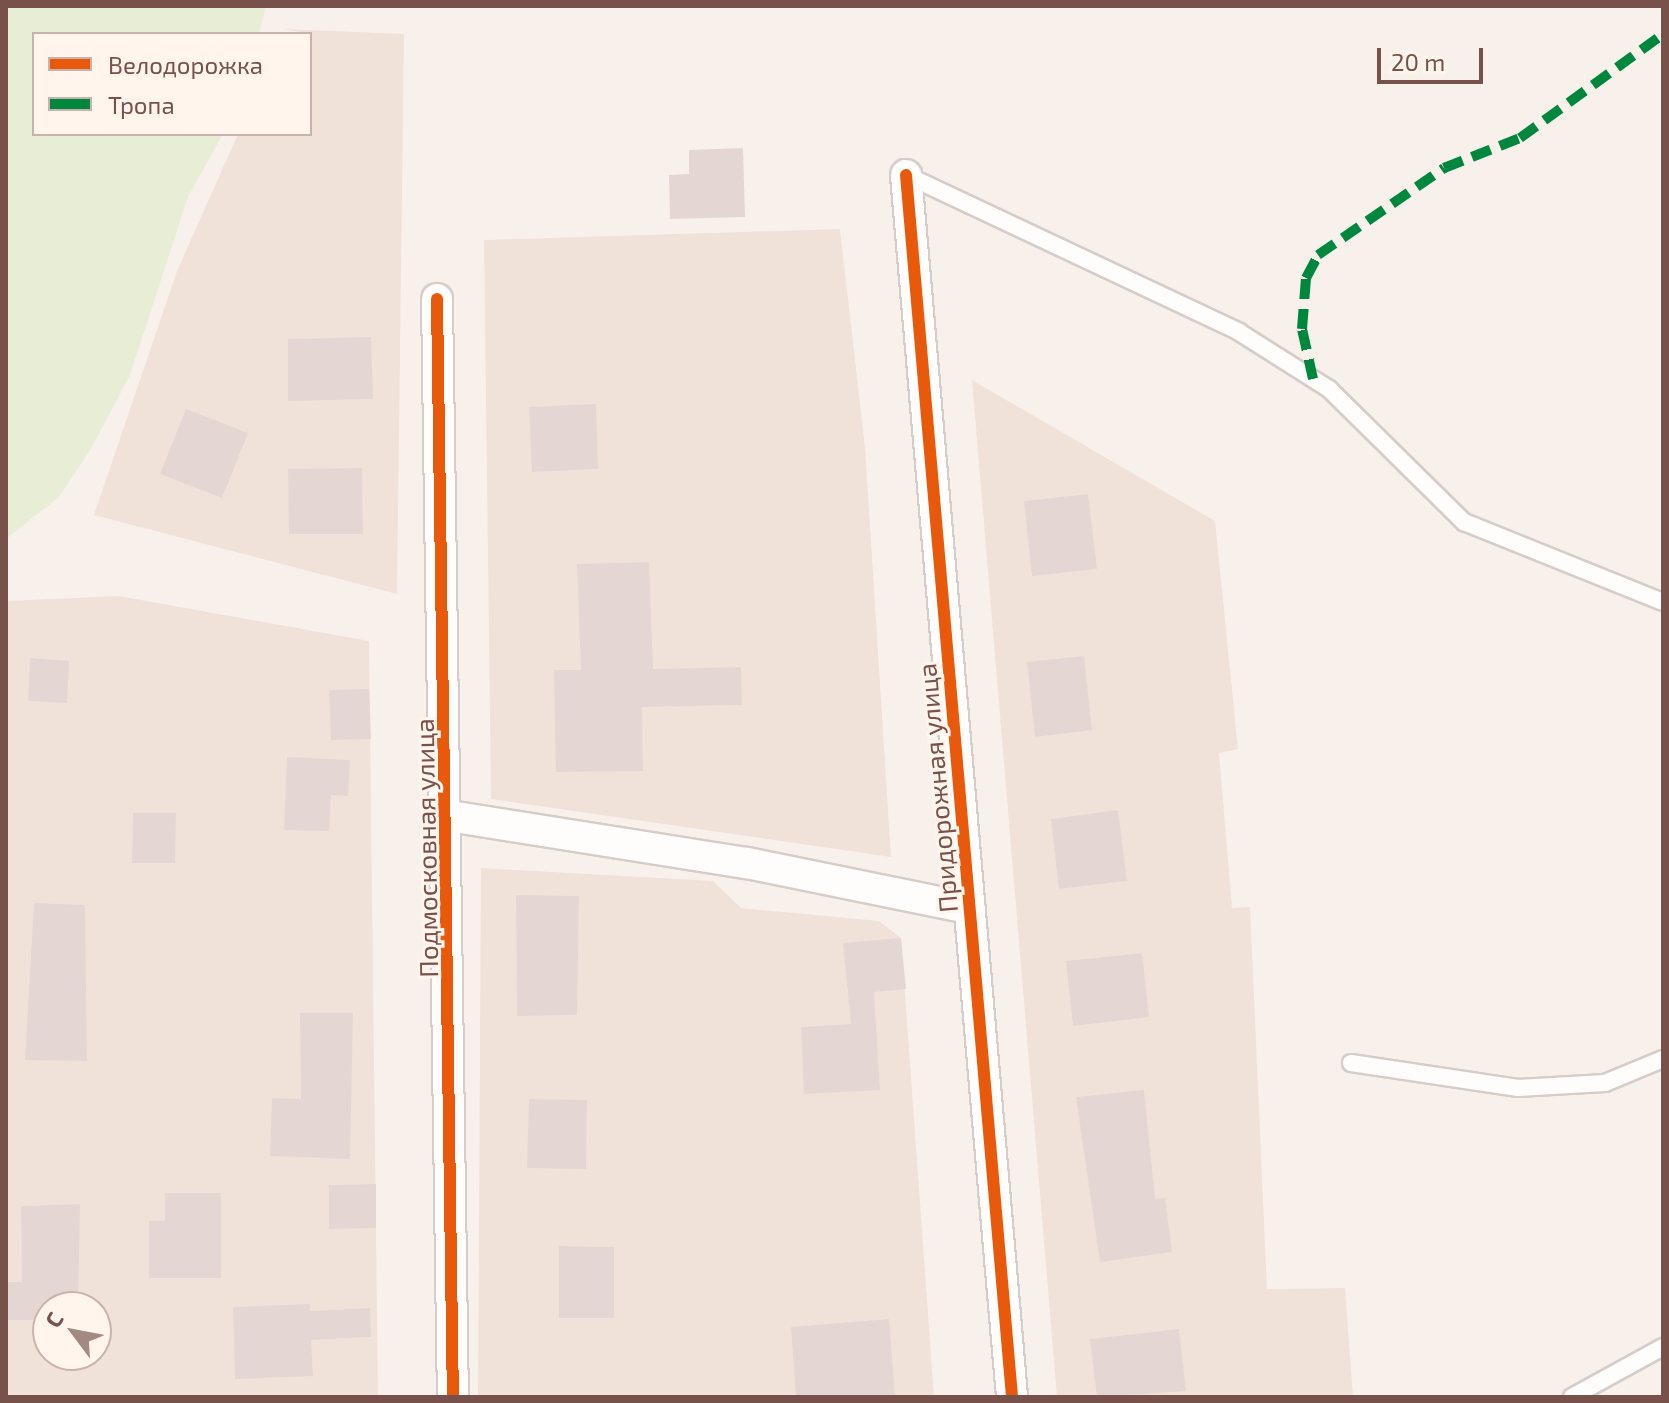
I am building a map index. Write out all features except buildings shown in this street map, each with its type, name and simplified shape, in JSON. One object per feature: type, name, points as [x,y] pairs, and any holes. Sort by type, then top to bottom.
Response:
[{"type":"street","name":"Придорожная улица","points":[[906,175],[1012,1397]]},
{"type":"street","name":"Подмосковная улица","points":[[437,299],[449,816],[453,1397]]},
{"type":"street","points":[[449,816],[747,863],[969,908]]},
{"type":"lane","points":[[906,175],[1239,332],[1329,389],[1464,522],[1663,602]]},
{"type":"lane","points":[[1351,1063],[1518,1088],[1605,1083],[1663,1059]]},
{"type":"lane","points":[[1572,1397],[1663,1347]]},
{"type":"shaded area","points":[[284,29],[404,34],[397,594],[94,515],[177,271],[237,136],[312,136],[312,32]]},
{"type":"shaded area","points":[[840,229],[865,447],[891,857],[491,799],[484,240]]},
{"type":"shaded area","points":[[972,380],[1215,521],[1238,749],[1219,753],[1232,908],[1250,907],[1267,1289],[1345,1288],[1353,1397],[1057,1397]]},
{"type":"shaded area","points":[[119,596],[369,641],[378,1397],[6,1397],[6,601]]},
{"type":"shaded area","points":[[481,868],[713,881],[741,908],[879,921],[901,938],[934,1397],[478,1397]]},
{"type":"green space","points":[[6,6],[266,6],[260,32],[32,32],[32,136],[222,136],[188,197],[130,375],[91,449],[59,497],[6,539]]},
{"type":"marked path","points":[[1313,379],[1302,329],[1306,278],[1318,255],[1444,168],[1520,138],[1663,34]]},
{"type":"cycle path","points":[[906,175],[1012,1397]]},
{"type":"cycle path","points":[[437,299],[453,1397]]}]
